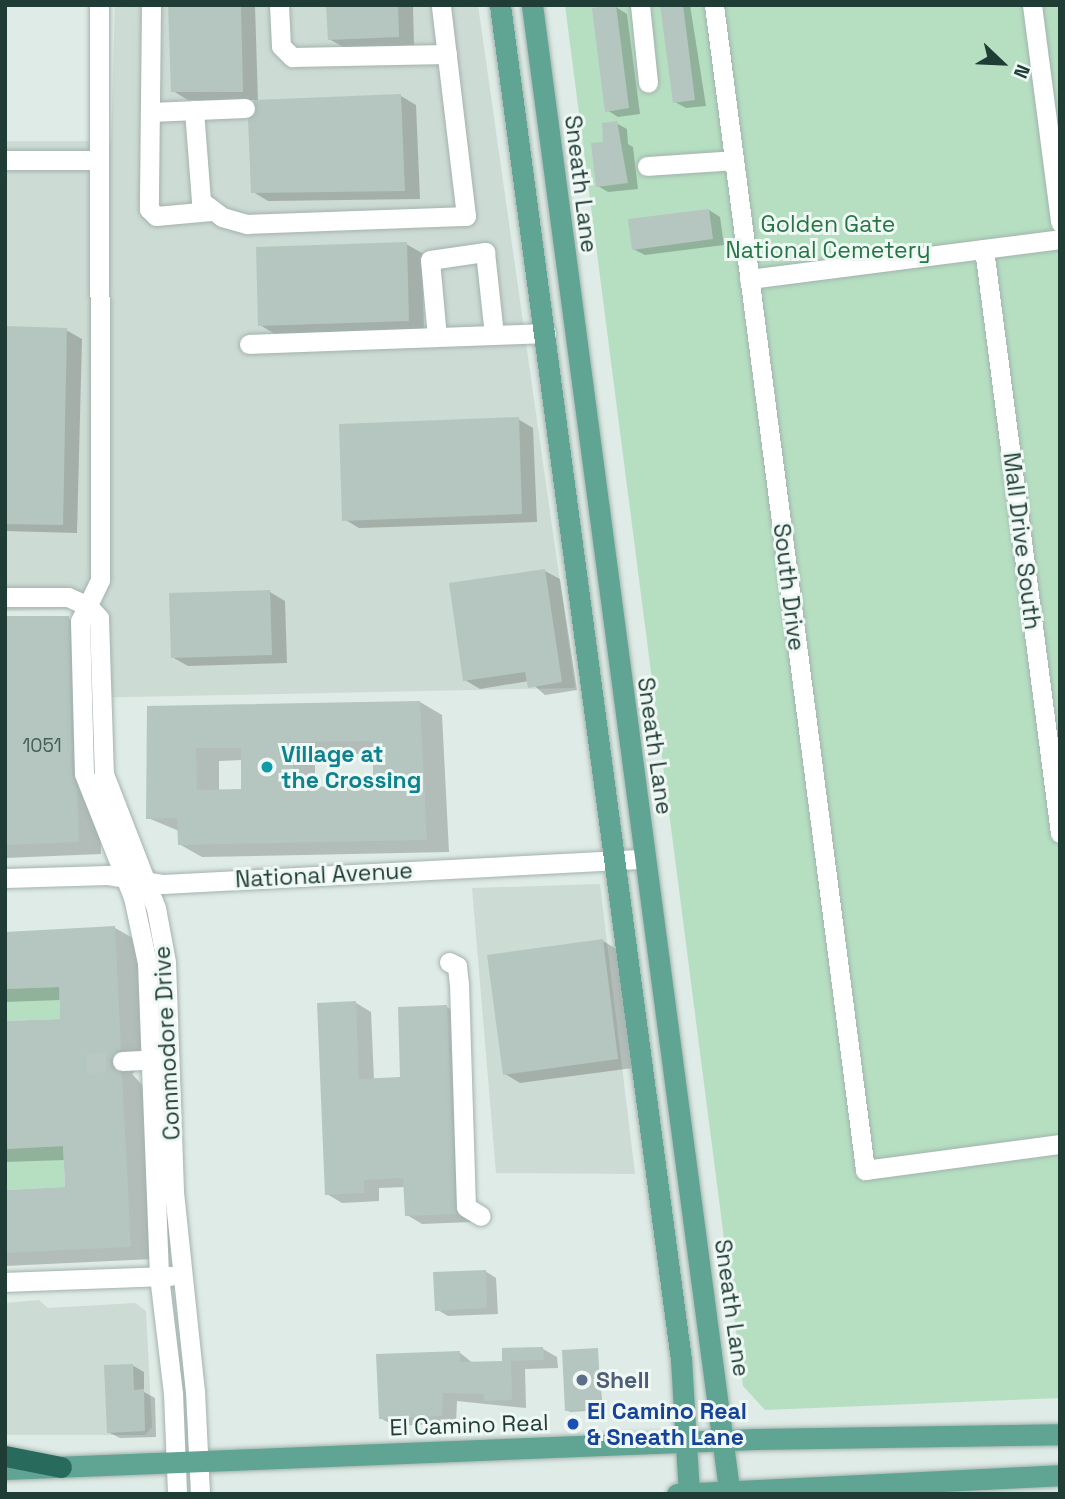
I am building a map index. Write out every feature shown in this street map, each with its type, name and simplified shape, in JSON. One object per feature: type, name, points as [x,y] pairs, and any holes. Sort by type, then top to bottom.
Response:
[{"type":"highway","points":[[5,1456],[61,1467]]},
{"type":"main road","points":[[500,5],[547,333],[612,861],[681,1359],[688,1444],[685,1493],[951,1487],[1060,1475]]},
{"type":"main road","name":"Sneath Lane","points":[[532,5],[643,859],[729,1491]]},
{"type":"main road","name":"El Camino Real","points":[[5,1469],[175,1465],[724,1441],[1060,1434]]},
{"type":"street","points":[[5,597],[68,597],[88,606],[100,580],[100,5]]},
{"type":"street","points":[[151,5],[149,209],[156,216],[211,211],[247,224],[466,216],[441,5]]},
{"type":"street","points":[[279,5],[281,46],[292,57],[447,54]]},
{"type":"street","points":[[640,5],[648,83]]},
{"type":"street","name":"South Drive","points":[[714,5],[865,1170],[1060,1144]]},
{"type":"street","points":[[1032,5],[1060,222]]},
{"type":"street","points":[[149,112],[245,107]]},
{"type":"street","points":[[194,110],[201,201],[211,211]]},
{"type":"street","points":[[5,160],[99,160]]},
{"type":"street","points":[[647,166],[734,160]]},
{"type":"street","points":[[749,279],[1060,239]]},
{"type":"street","name":"Mall Drive South","points":[[984,249],[1060,833]]},
{"type":"street","points":[[437,337],[430,260],[485,252],[494,335]]},
{"type":"street","points":[[249,344],[547,333]]},
{"type":"street","name":"Commodore Drive","points":[[177,1494],[159,1276],[160,1059],[166,962],[146,881],[123,833],[104,774],[99,618],[88,606],[80,621],[84,774],[142,929],[160,1059],[183,1275],[200,1494]]},
{"type":"street","name":"National Avenue","points":[[5,878],[124,876],[172,884],[643,859]]},
{"type":"street","points":[[449,962],[457,966],[459,984],[466,1207],[481,1216]]},
{"type":"street","points":[[122,1061],[160,1059]]},
{"type":"street","points":[[5,1282],[183,1275]]},
{"type":"shaded area","points":[[115,5],[478,5],[575,688],[77,698],[79,609],[5,611],[5,141],[111,141]]},
{"type":"shaded area","points":[[600,884],[635,1174],[496,1173],[472,888]]},
{"type":"shaded area","points":[[39,1300],[48,1308],[135,1303],[146,1311],[152,1427],[145,1435],[5,1435],[5,1303]]},
{"type":"green space","name":"Golden Gate National Cemetery","points":[[565,5],[1060,5],[1060,1398],[765,1410],[743,1386]]},
{"type":"green space","points":[[59,987],[60,1019],[5,1021],[5,989]]},
{"type":"green space","points":[[63,1146],[65,1187],[5,1190],[5,1149]]},
{"type":"building","points":[[168,5],[241,5],[243,92],[171,92]]},
{"type":"building","points":[[326,5],[398,5],[399,37],[328,40]]},
{"type":"building","points":[[616,5],[629,108],[605,112],[592,8]]},
{"type":"building","points":[[660,5],[683,5],[695,100],[673,103]]},
{"type":"building","points":[[401,94],[405,191],[251,193],[248,119],[256,113],[254,100]]},
{"type":"building","points":[[617,121],[628,183],[596,187],[591,143],[603,142],[602,123]]},
{"type":"building","points":[[709,209],[713,239],[632,250],[628,219]]},
{"type":"building","points":[[407,242],[409,321],[258,326],[256,247]]},
{"type":"building","points":[[5,326],[67,328],[63,525],[5,524]]},
{"type":"building","points":[[519,417],[522,514],[342,521],[339,424]]},
{"type":"building","points":[[545,569],[562,682],[528,688],[525,672],[463,681],[449,583]]},
{"type":"building","points":[[270,590],[272,655],[171,658],[169,593]]},
{"type":"building","points":[[5,616],[69,616],[72,774],[77,790],[79,842],[5,845]]},
{"type":"building","name":"Village at the Crossing","points":[[420,701],[427,840],[178,845],[177,818],[146,819],[147,706]],"holes":[[[373,741],[373,786],[293,787],[293,742]],[[196,748],[241,748],[241,789],[197,790]]]},
{"type":"building","points":[[115,926],[121,1049],[110,1061],[112,1068],[122,1073],[131,1247],[5,1253],[5,1190],[65,1187],[63,1146],[5,1149],[5,1021],[60,1019],[59,987],[5,989],[5,932]]},
{"type":"building","points":[[603,939],[618,1059],[503,1075],[487,955]]},
{"type":"building","points":[[356,1001],[359,1079],[400,1077],[398,1007],[447,1005],[456,1214],[405,1216],[403,1178],[364,1180],[364,1193],[325,1195],[317,1003]]},
{"type":"building","points":[[486,1270],[487,1308],[435,1311],[433,1272]]},
{"type":"building","points":[[543,1347],[544,1360],[511,1361],[512,1400],[484,1401],[484,1394],[443,1393],[442,1416],[379,1419],[376,1354],[460,1351],[460,1362],[502,1361],[502,1348]]},
{"type":"building","name":"Shell","points":[[598,1348],[601,1409],[565,1411],[562,1350]]},
{"type":"building","points":[[133,1364],[134,1390],[144,1389],[145,1431],[107,1433],[104,1365]]},
{"type":"tunnel","points":[[87,1063],[122,1061]]},
{"type":"place","name":"Village at the Crossing","points":[[267,767]]},
{"type":"place","name":"Shell","points":[[582,1380]]},
{"type":"place","name":"El Camino Real & Sneath Lane","points":[[573,1424]]}]
